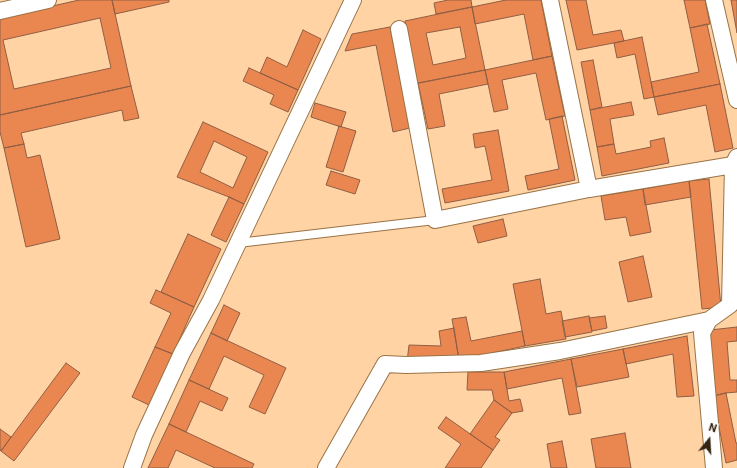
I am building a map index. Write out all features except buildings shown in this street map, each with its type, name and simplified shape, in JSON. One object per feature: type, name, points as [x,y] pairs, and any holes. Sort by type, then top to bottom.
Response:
[{"type":"street","points":[[0,11],[48,0]]},
{"type":"street","points":[[132,468],[144,435],[182,353],[211,300],[353,0]]},
{"type":"street","points":[[550,0],[589,189]]},
{"type":"street","points":[[714,0],[737,100]]},
{"type":"street","points":[[399,29],[435,220],[735,161],[730,305],[710,320],[702,333],[714,468]]},
{"type":"street","points":[[326,468],[385,364],[406,365],[481,363],[560,351],[710,320]]},
{"type":"lane","points":[[238,243],[435,220]]}]
